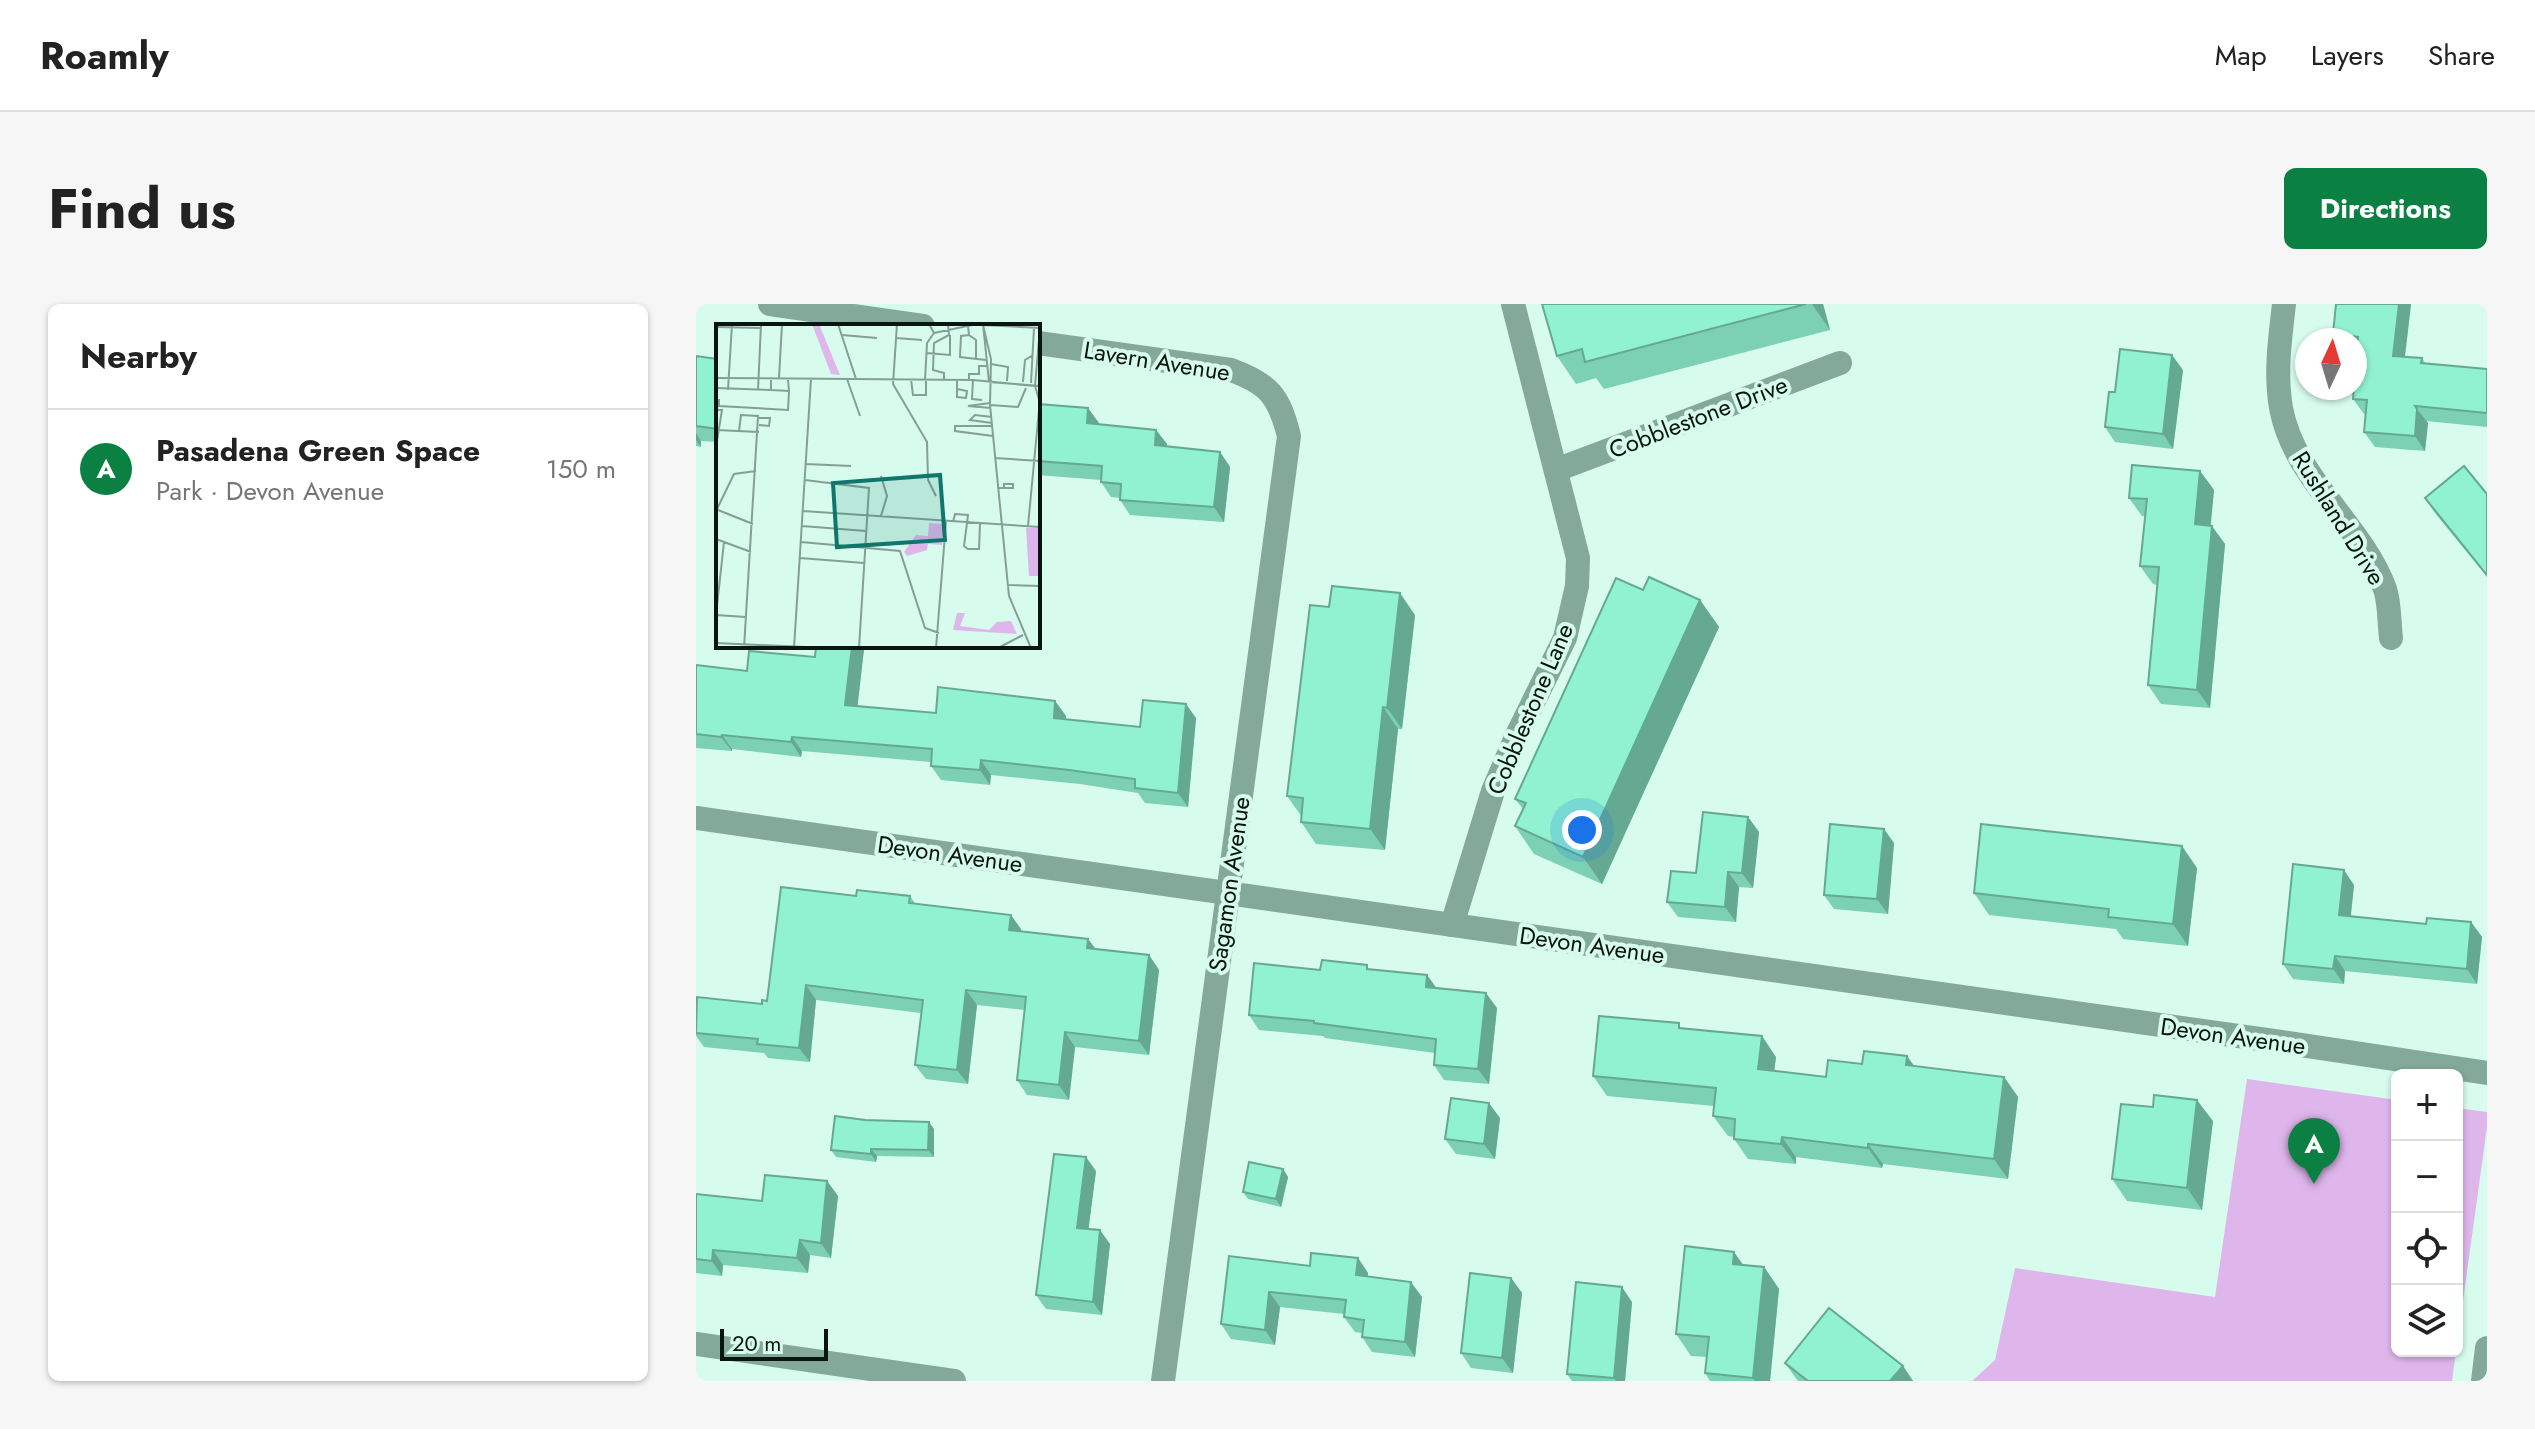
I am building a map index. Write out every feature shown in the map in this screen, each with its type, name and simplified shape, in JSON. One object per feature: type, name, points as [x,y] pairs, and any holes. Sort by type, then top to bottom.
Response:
[{"type":"street","points":[[770,304],[909,324]]},
{"type":"street","name":"Cobblestone Lane","points":[[1452,925],[1493,791],[1565,638],[1577,586],[1578,558],[1513,304]]},
{"type":"street","name":"Rushland Drive","points":[[2284,304],[2276,367],[2281,411],[2294,448],[2363,547],[2385,590],[2391,638]]},
{"type":"street","name":"Lavern Avenue","points":[[1040,343],[1231,370],[1252,378],[1270,392]]},
{"type":"street","name":"Cobblestone Drive","points":[[1556,470],[1840,363]]},
{"type":"street","name":"Sagamon Avenue","points":[[1163,1381],[1289,436],[1283,410],[1270,392]]},
{"type":"street","name":"Devon Avenue","points":[[696,818],[2487,1073]]},
{"type":"street","points":[[696,1344],[954,1381]]},
{"type":"street","points":[[2483,1381],[2487,1348]]},
{"type":"shaded area","points":[[2247,1079],[2391,1099],[2391,1357],[2455,1357],[2452,1381],[1972,1381],[1995,1360],[2015,1268],[2215,1297]]},
{"type":"shaded area","points":[[2463,1109],[2487,1112],[2463,1301]]},
{"type":"building","points":[[1542,304],[1806,304],[1585,362],[1582,349],[1557,356]]},
{"type":"building","points":[[2336,304],[2399,304],[2393,356],[2422,358],[2421,363],[2487,369],[2487,413],[2415,406],[2415,436],[2364,432],[2367,328],[2334,328]]},
{"type":"building","points":[[2120,349],[2172,355],[2163,434],[2105,427],[2109,392],[2115,392]]},
{"type":"building","points":[[696,356],[716,359],[716,429],[696,426]]},
{"type":"building","points":[[1040,404],[1088,408],[1087,423],[1156,430],[1155,445],[1220,452],[1214,507],[1120,500],[1121,484],[1101,482],[1102,466],[1040,461]]},
{"type":"building","points":[[2132,465],[2200,471],[2195,524],[2212,526],[2197,690],[2148,685],[2159,567],[2140,566],[2147,499],[2129,498]]},
{"type":"building","points":[[2464,466],[2487,494],[2487,575],[2425,498]]},
{"type":"building","points":[[1649,577],[1700,600],[1583,857],[1515,826],[1526,803],[1515,799],[1616,578],[1643,590]]},
{"type":"building","points":[[1332,586],[1400,593],[1387,708],[1383,707],[1370,829],[1301,822],[1303,798],[1287,796],[1310,605],[1329,607]]},
{"type":"building","points":[[816,648],[852,648],[845,705],[936,713],[938,687],[1055,701],[1054,718],[1140,727],[1143,700],[1186,704],[1178,793],[1135,788],[1135,779],[981,760],[980,770],[931,766],[932,749],[792,737],[791,742],[696,734],[696,665],[747,671],[749,651],[815,657]]},
{"type":"building","points":[[1703,812],[1748,817],[1742,873],[1728,872],[1725,907],[1667,902],[1671,871],[1696,873]]},
{"type":"building","points":[[1830,824],[1884,829],[1877,899],[1824,895]]},
{"type":"building","points":[[1981,824],[2182,846],[2173,924],[2108,917],[2109,909],[1974,893]]},
{"type":"building","points":[[2293,864],[2344,870],[2339,915],[2426,924],[2427,918],[2471,922],[2467,969],[2335,956],[2333,969],[2283,964]]},
{"type":"building","points":[[781,887],[856,896],[857,890],[910,896],[909,903],[1011,915],[1009,930],[1088,939],[1087,948],[1149,955],[1139,1041],[1065,1032],[1059,1085],[1017,1080],[1026,997],[966,990],[957,1070],[915,1065],[923,1000],[806,985],[799,1048],[757,1044],[758,1039],[696,1033],[697,997],[762,1004],[762,1000],[767,1001]]},
{"type":"building","points":[[1322,960],[1367,965],[1367,969],[1427,975],[1426,987],[1486,993],[1478,1069],[1434,1065],[1436,1039],[1249,1015],[1254,963],[1320,970]]},
{"type":"building","points":[[1599,1016],[1679,1023],[1679,1028],[1762,1036],[1758,1069],[1826,1077],[1828,1060],[1862,1064],[1864,1051],[1907,1056],[1906,1065],[2004,1077],[1994,1159],[1782,1137],[1781,1144],[1734,1139],[1735,1119],[1713,1116],[1716,1088],[1593,1076]]},
{"type":"building","points":[[2154,1095],[2197,1100],[2187,1188],[2112,1179],[2121,1104],[2153,1107]]},
{"type":"building","points":[[1451,1098],[1489,1103],[1484,1144],[1445,1139]]},
{"type":"building","points":[[835,1116],[929,1122],[928,1150],[871,1149],[871,1154],[831,1150]]},
{"type":"building","points":[[1054,1154],[1086,1157],[1077,1228],[1100,1230],[1093,1302],[1036,1295]]},
{"type":"building","points":[[1249,1162],[1283,1169],[1276,1199],[1243,1192]]},
{"type":"building","points":[[765,1175],[827,1181],[821,1243],[800,1240],[797,1258],[713,1250],[712,1261],[696,1259],[696,1194],[762,1201]]},
{"type":"building","points":[[1685,1246],[1734,1252],[1733,1264],[1764,1267],[1753,1378],[1705,1373],[1709,1337],[1676,1334]]},
{"type":"building","points":[[1311,1253],[1358,1258],[1356,1275],[1411,1282],[1405,1342],[1362,1337],[1364,1320],[1344,1317],[1346,1300],[1269,1292],[1265,1330],[1221,1324],[1229,1256],[1310,1266]]},
{"type":"building","points":[[1470,1273],[1511,1278],[1502,1358],[1461,1353]]},
{"type":"building","points":[[1576,1282],[1622,1287],[1614,1378],[1567,1374]]},
{"type":"building","points":[[1829,1308],[1903,1366],[1890,1381],[1808,1381],[1785,1363]]},
{"type":"place","name":"Pasadena Green Space","points":[[2314,1184]]}]
